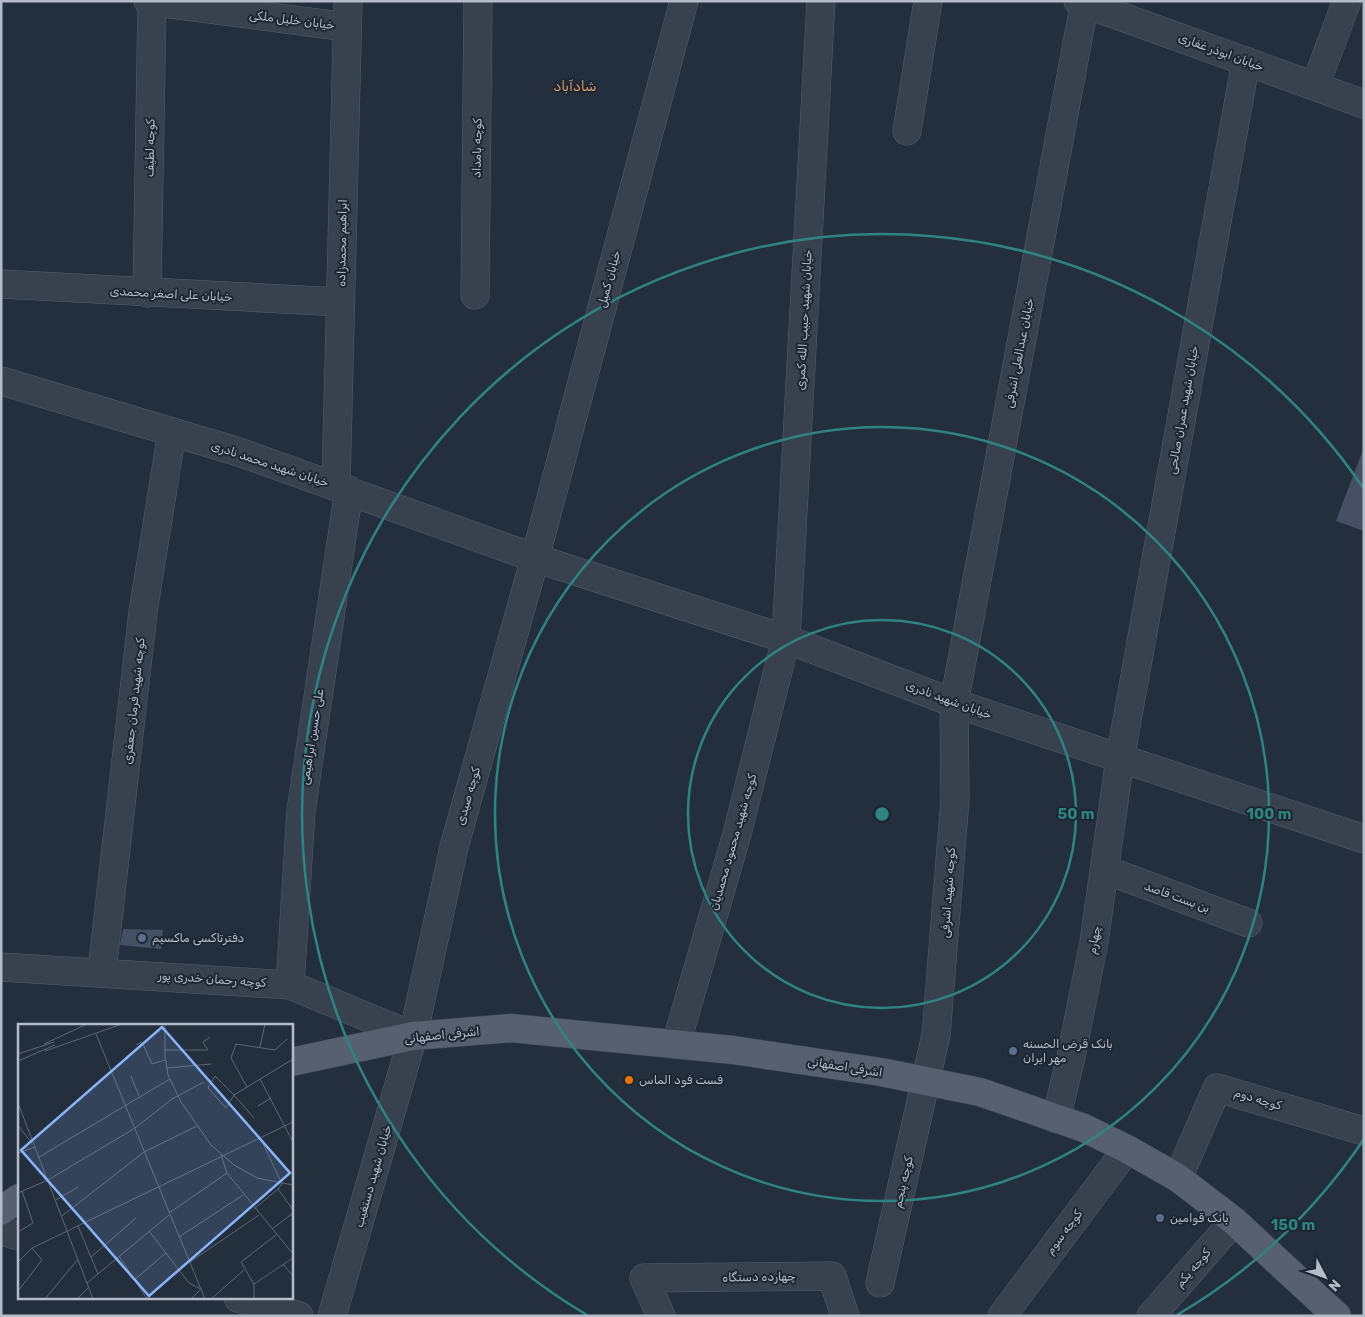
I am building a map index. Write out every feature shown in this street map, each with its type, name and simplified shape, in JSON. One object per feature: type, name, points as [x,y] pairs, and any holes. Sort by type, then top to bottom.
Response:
[{"type":"main road","name":"اشرفی اصفهانی","points":[[292,1062],[413,1036],[511,1028],[676,1044],[881,1072],[980,1092],[1084,1128],[1127,1149],[1178,1178],[1234,1221],[1338,1315]]},
{"type":"main road","points":[[1,1211],[18,1199]]},
{"type":"street","name":"خیابان خلیل ملکی","points":[[148,1],[347,14]]},
{"type":"street","name":"کوچه بامداد","points":[[475,295],[478,1]]},
{"type":"street","name":"خیابان کمیل","points":[[534,558],[684,1]]},
{"type":"street","name":"خیابان شهید حبیب الله کمری","points":[[786,639],[822,1]]},
{"type":"street","points":[[906,131],[928,1]]},
{"type":"street","points":[[1347,1],[1315,86],[1364,88]]},
{"type":"street","name":"کوچه لطیف","points":[[147,293],[152,2]]},
{"type":"street","name":"خیابان ابوذر غفاری","points":[[1082,2],[1364,104]]},
{"type":"street","name":"خیابان عبدالعلی اشرفی","points":[[954,703],[1082,2]]},
{"type":"street","name":"ابراهیم محمدزاده","points":[[342,488],[340,302],[347,14]]},
{"type":"street","name":"خیابان شهید عمران صالحی","points":[[1120,759],[1246,61]]},
{"type":"street","name":"خیابان علی اصغر محمدی","points":[[1,284],[340,302]]},
{"type":"street","name":"خیابان شهید محمد نادری","points":[[1,381],[239,452],[534,558]]},
{"type":"street","name":"کوچه شهید فرمان جعفری","points":[[102,971],[143,612],[172,432]]},
{"type":"street","name":"علی حسین ابراهیمی","points":[[290,985],[301,811],[342,488]]},
{"type":"street","name":"خیابان شهید نادری","points":[[534,558],[786,639],[954,703],[1364,839]]},
{"type":"street","name":"کوچه صیدی","points":[[413,1036],[454,847],[534,558]]},
{"type":"street","name":"کوچه شهید محمود محمدیان","points":[[676,1044],[738,834],[786,639]]},
{"type":"street","name":"کوچه شهید اشرفی","points":[[927,1082],[936,1035],[955,799],[954,703]]},
{"type":"street","name":"چهارم","points":[[1056,1119],[1085,993],[1106,870],[1120,759]]},
{"type":"street","name":"بن بست قاصد","points":[[1106,870],[1248,923]]},
{"type":"street","name":"کوچه رحمان خدری پور","points":[[1,966],[102,971],[290,985],[413,1036]]},
{"type":"street","name":"خیابان شهید دستغیب","points":[[332,1316],[413,1036]]},
{"type":"street","name":"کوچه پنجم","points":[[880,1283],[927,1082]]},
{"type":"street","name":"کوچه دوم","points":[[1178,1178],[1217,1088],[1364,1131]]},
{"type":"street","name":"کوچه سوم","points":[[1002,1316],[1127,1149]]},
{"type":"street","name":"کوچه یکم","points":[[1151,1316],[1234,1221]]},
{"type":"street","points":[[1,1231],[18,1236]]},
{"type":"street","name":"چهارده دستگاه","points":[[661,1316],[644,1278],[832,1276],[845,1316]]},
{"type":"street","points":[[245,1300],[299,1316]]},
{"type":"building","points":[[1364,447],[1364,531],[1336,521]]},
{"type":"building","name":"دفترتاکسی ماکسیم","points":[[123,929],[163,930],[161,949],[120,945]]},
{"type":"place","name":"دفترتاکسی ماکسیم","points":[[142,938]]},
{"type":"place","name":"بانک قرض الحسنه مهر ایران","points":[[1013,1051]]},
{"type":"place","name":"فست فود الماس","points":[[629,1080]]},
{"type":"place","name":"بانک قوامین","points":[[1160,1218]]},
{"type":"district","name":"شادآباد","points":[[575,86]]}]
